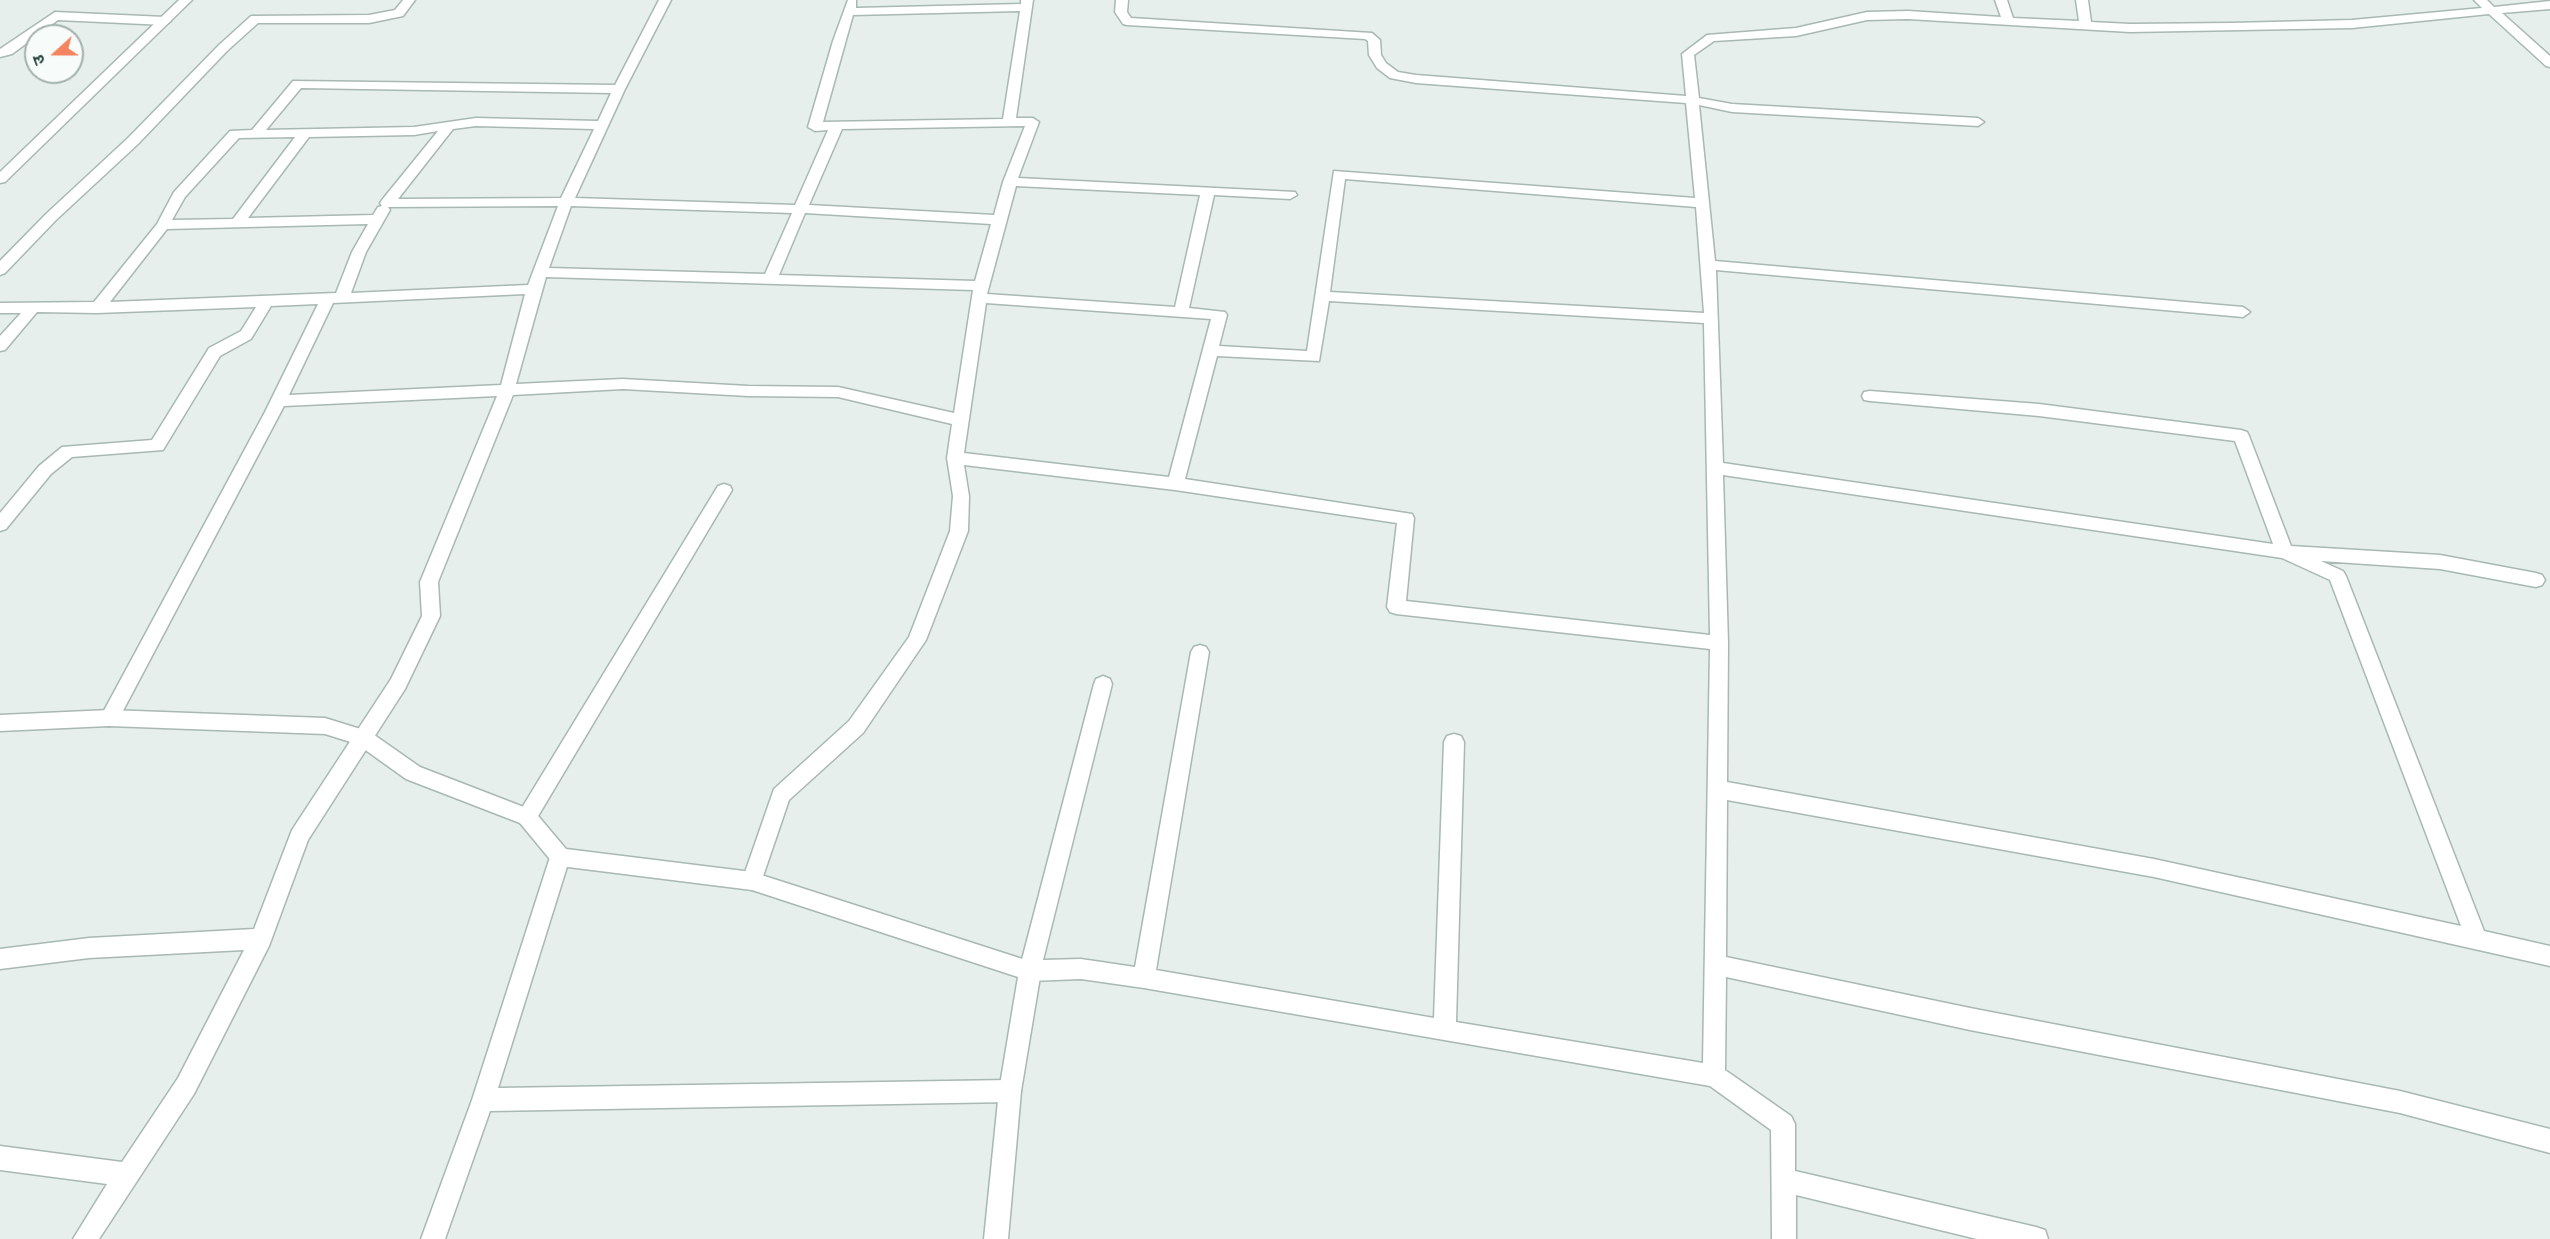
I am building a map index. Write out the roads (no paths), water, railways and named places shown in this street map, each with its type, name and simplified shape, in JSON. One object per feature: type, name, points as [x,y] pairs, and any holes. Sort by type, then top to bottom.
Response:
[{"type":"street","points":[[0,179],[186,0]]},
{"type":"street","points":[[0,270],[51,217],[133,141],[223,48],[255,19],[369,19],[399,13],[409,0]]},
{"type":"street","points":[[85,1239],[186,1086],[261,939],[299,836],[398,684],[430,616],[429,582],[507,390],[534,289],[566,202],[619,89],[665,0]]},
{"type":"street","points":[[1122,0],[1121,12],[1127,21],[1368,36],[1374,40],[1375,55],[1381,65],[1394,75],[1691,100],[1732,108],[1978,122]]},
{"type":"street","points":[[2001,0],[2008,21]]},
{"type":"street","points":[[2082,0],[2085,25]]},
{"type":"street","points":[[2480,0],[2550,63]]},
{"type":"street","points":[[752,881],[781,795],[856,727],[917,640],[959,531],[961,496],[955,458],[980,292],[1010,182],[1033,123],[815,127],[851,6],[1027,4],[1009,123]]},
{"type":"street","points":[[1714,1076],[1719,643],[1711,318],[1688,54],[1711,38],[1796,32],[1864,8],[1908,15],[2008,21],[2210,27],[2352,24],[2550,5]]},
{"type":"street","points":[[0,53],[8,51],[55,16],[165,21]]},
{"type":"street","points":[[256,134],[297,84],[619,89]]},
{"type":"street","points":[[97,308],[163,225],[179,195],[235,134],[414,130],[476,122],[602,125]]},
{"type":"street","points":[[109,718],[278,400],[387,203],[450,125]]},
{"type":"street","points":[[770,279],[837,125]]},
{"type":"street","points":[[237,223],[304,134]]},
{"type":"street","points":[[1211,351],[1314,357],[1339,174],[1702,203]]},
{"type":"street","points":[[1010,182],[1290,195]]},
{"type":"street","points":[[1181,312],[1208,191]]},
{"type":"street","points":[[387,203],[566,202],[801,209],[1000,220]]},
{"type":"street","points":[[163,225],[378,219]]},
{"type":"street","points":[[1708,265],[2243,312]]},
{"type":"street","points":[[541,272],[770,279],[980,292],[1220,315],[1175,484]]},
{"type":"street","points":[[0,308],[97,308],[267,302],[534,289]]},
{"type":"street","points":[[1322,296],[1711,318]]},
{"type":"street","points":[[0,525],[45,470],[68,451],[157,446],[214,352],[246,335],[267,302]]},
{"type":"street","points":[[0,346],[32,309]]},
{"type":"street","points":[[278,400],[623,384],[748,391],[838,392],[962,421]]},
{"type":"street","points":[[1870,396],[2039,410],[2241,436],[2285,552],[2337,576],[2477,941]]},
{"type":"street","points":[[955,458],[1175,484],[1406,518],[1396,607],[1719,643]]},
{"type":"street","points":[[1714,468],[2285,552],[2440,562],[2536,580]]},
{"type":"street","points":[[527,817],[724,490]]},
{"type":"street","points":[[1144,978],[1200,652]]},
{"type":"street","points":[[996,1239],[1010,1091],[1030,971],[1103,684]]},
{"type":"street","points":[[0,723],[109,718],[325,726],[363,738],[413,773],[527,817],[560,857],[752,881],[1030,971],[1081,969],[1144,978],[1714,1076],[1783,1124],[1784,1239]]},
{"type":"street","points":[[1445,1031],[1454,742]]},
{"type":"street","points":[[1716,789],[2154,868],[2550,956]]},
{"type":"street","points":[[433,1239],[483,1100],[560,857]]},
{"type":"street","points":[[0,959],[89,948],[261,939]]},
{"type":"street","points":[[1714,965],[1970,1019],[2400,1102],[2550,1141]]},
{"type":"street","points":[[483,1100],[1010,1091]]},
{"type":"street","points":[[1,1160],[127,1175]]},
{"type":"street","points":[[1783,1180],[1999,1236],[2036,1239]]}]
